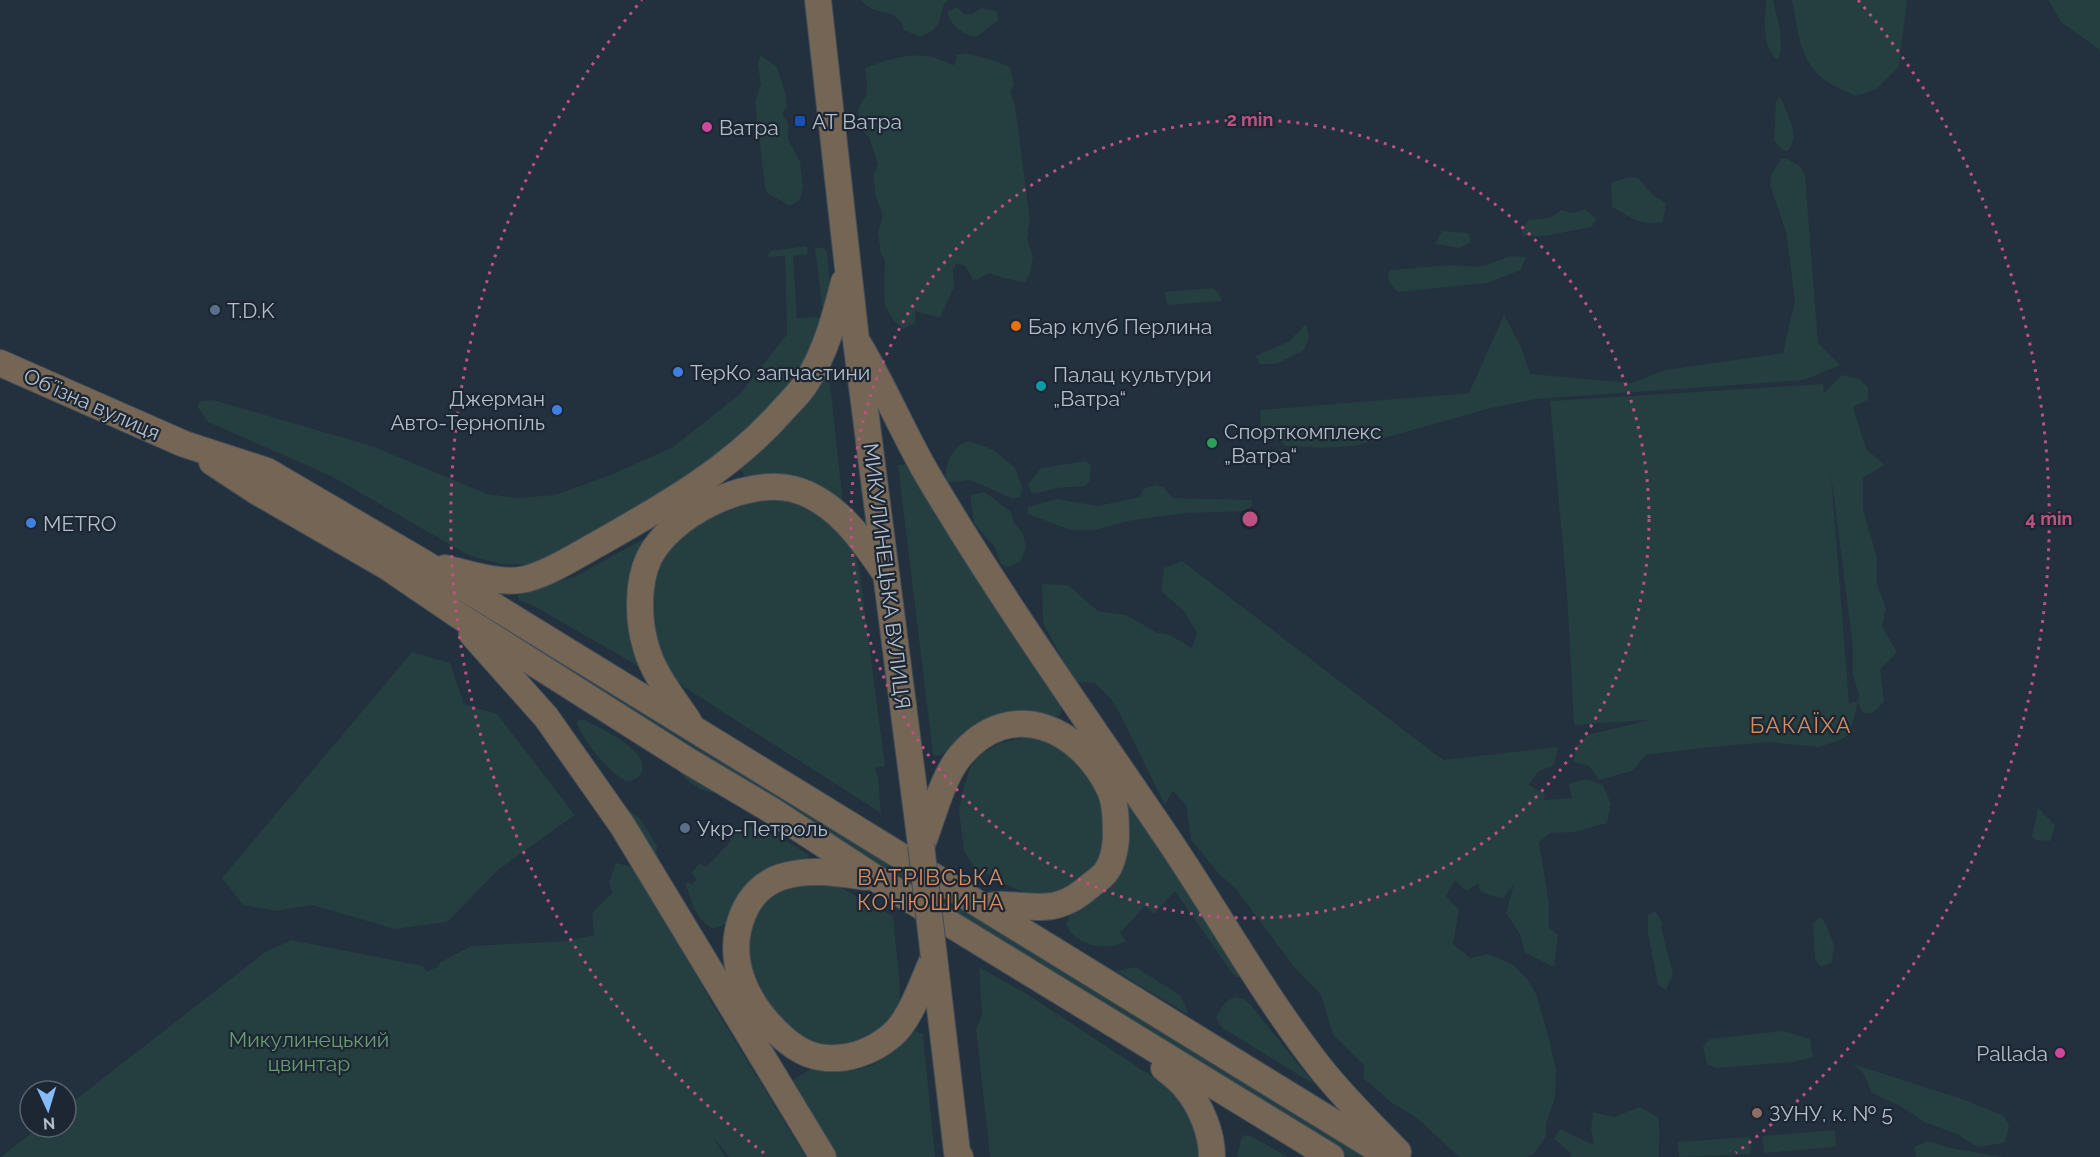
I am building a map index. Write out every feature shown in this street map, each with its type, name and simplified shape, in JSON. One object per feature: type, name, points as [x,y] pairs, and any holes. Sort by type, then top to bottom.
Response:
[{"type":"highway","name":"МИКУЛИНЕЦЬКА ВУЛИЦЯ","points":[[818,0],[856,340],[958,1154]]},
{"type":"highway","points":[[424,563],[491,578],[525,579],[580,554],[660,509],[731,461],[755,440],[805,386],[827,343],[848,268]]},
{"type":"highway","points":[[856,340],[875,371],[930,478],[974,549],[1167,837],[1261,983],[1319,1066],[1402,1157]]},
{"type":"highway","name":"Обʼїзна вулиця","points":[[0,363],[184,444]]},
{"type":"highway","points":[[184,444],[267,471],[424,563],[1390,1157]]},
{"type":"highway","points":[[184,444],[256,491],[386,566],[450,609],[682,757],[771,810],[875,878],[1331,1157]]},
{"type":"highway","points":[[694,729],[656,672],[646,650],[641,627],[642,580],[649,558],[661,540],[681,521],[711,503],[736,492],[770,487],[792,489],[819,501],[849,525],[886,576]]},
{"type":"highway","points":[[450,609],[546,717],[622,825],[823,1157]]},
{"type":"highway","points":[[921,845],[944,785],[957,760],[972,742],[991,731],[1010,724],[1037,724],[1057,731],[1077,746],[1093,763],[1110,791],[1116,820],[1115,848],[1107,872],[1083,892],[1060,904],[1035,907],[1004,904],[983,907]]},
{"type":"highway","points":[[875,878],[832,872],[810,872],[780,878],[765,885],[755,894],[739,925],[736,961],[742,983],[763,1019],[793,1047],[820,1058],[850,1057],[871,1051],[893,1035],[907,1015],[934,957]]},
{"type":"highway","points":[[1126,1033],[1185,1087],[1209,1133],[1212,1157]]},
{"type":"green space","points":[[861,0],[948,0],[936,27],[920,37],[904,30],[896,17],[872,9]]},
{"type":"green space","points":[[1766,0],[1773,0],[1780,31],[1781,47],[1777,60],[1766,40]]},
{"type":"green space","points":[[1792,0],[1907,0],[1899,67],[1876,89],[1856,96],[1826,81],[1817,74],[1805,55],[1798,34]]},
{"type":"green space","points":[[2048,0],[2100,0],[2100,50],[2061,22]]},
{"type":"green space","points":[[957,7],[964,14],[972,14],[981,8],[996,11],[999,20],[976,37],[971,36],[958,29],[949,17],[947,12]]},
{"type":"green space","points":[[966,53],[1010,67],[1014,85],[1010,91],[1015,105],[1030,220],[1027,239],[1033,256],[1030,273],[1025,283],[990,273],[974,281],[965,266],[957,263],[953,270],[954,287],[940,318],[915,311],[915,323],[903,329],[894,321],[885,306],[885,261],[881,254],[878,233],[883,215],[876,198],[873,174],[878,165],[869,137],[859,127],[858,109],[866,95],[865,68],[915,55],[932,57],[955,65],[957,55]]},
{"type":"green space","points":[[760,55],[777,67],[785,92],[787,107],[782,113],[788,123],[788,139],[800,162],[803,186],[800,200],[790,206],[767,193],[765,188],[755,102],[761,84],[758,65]]},
{"type":"green space","points":[[1780,97],[1792,124],[1792,145],[1788,151],[1783,151],[1774,141],[1776,101]]},
{"type":"green space","points":[[1785,158],[1801,167],[1805,176],[1818,343],[1840,365],[1804,380],[1536,399],[1491,408],[1355,446],[1321,448],[1286,446],[1261,428],[1260,410],[1469,393],[1504,315],[1522,349],[1530,374],[1632,383],[1665,370],[1783,353],[1795,300],[1786,232],[1770,185],[1771,175],[1781,159]]},
{"type":"green space","points":[[1629,177],[1638,178],[1654,196],[1666,203],[1663,222],[1642,222],[1612,207],[1611,183]]},
{"type":"green space","points":[[1585,209],[1596,218],[1592,227],[1544,236],[1524,236],[1522,232],[1528,220],[1550,218],[1561,210],[1573,213]]},
{"type":"green space","points":[[1442,231],[1469,233],[1471,242],[1459,248],[1435,244]]},
{"type":"green space","points":[[807,246],[808,254],[793,256],[797,318],[819,317],[821,331],[801,367],[771,409],[736,440],[683,480],[554,555],[527,565],[501,564],[470,556],[331,476],[208,422],[197,406],[201,401],[213,400],[372,446],[487,494],[517,498],[555,495],[613,474],[673,447],[740,394],[787,334],[785,256],[767,257],[771,251]]},
{"type":"green space","points":[[815,248],[823,248],[827,252],[830,288],[826,316],[822,305]]},
{"type":"green space","points":[[1511,256],[1526,257],[1521,270],[1487,283],[1398,292],[1392,285],[1388,273],[1391,270],[1451,265],[1480,267]]},
{"type":"green space","points":[[1212,288],[1218,292],[1222,301],[1167,305],[1164,292]]},
{"type":"green space","points":[[1306,324],[1309,338],[1303,351],[1276,364],[1260,364],[1255,356],[1288,342]]},
{"type":"green space","points":[[828,363],[843,505],[778,476],[745,477],[740,467],[790,420]]},
{"type":"green space","points":[[1842,375],[1859,379],[1868,387],[1868,400],[1853,407],[1866,449],[1885,465],[1863,478],[1863,510],[1877,557],[1877,584],[1886,608],[1882,626],[1897,652],[1880,669],[1884,701],[1880,707],[1870,713],[1863,713],[1858,702],[1849,735],[1819,747],[1769,742],[1646,755],[1632,771],[1599,780],[1589,766],[1574,762],[1575,748],[1587,735],[1649,720],[1574,725],[1567,594],[1550,401],[1823,384],[1824,393]],"holes":[[[1831,474],[1853,649],[1853,675],[1859,695],[1858,701],[1849,703]]]},
{"type":"green space","points":[[969,441],[994,450],[1015,468],[1023,489],[1020,497],[1013,499],[970,480],[947,483],[947,464],[953,452],[957,447]]},
{"type":"green space","points":[[1086,461],[1091,465],[1090,480],[1086,486],[1031,492],[1028,485],[1041,468]]},
{"type":"green space","points":[[906,464],[1062,705],[1060,716],[963,739],[940,756],[933,755],[898,465]]},
{"type":"green space","points":[[1156,485],[1163,487],[1173,498],[1252,500],[1251,511],[1186,513],[1133,520],[1094,530],[1071,530],[1027,514],[1028,507],[1057,499],[1098,506],[1140,497],[1143,489]]},
{"type":"green space","points":[[985,492],[1011,512],[1014,523],[1023,533],[1026,548],[1020,562],[1008,567],[1001,564],[996,549],[974,523],[970,495]]},
{"type":"green space","points":[[779,497],[809,506],[852,542],[859,567],[885,766],[875,768],[881,813],[684,687],[666,670],[656,647],[649,594],[662,555],[693,526],[722,509],[743,502]]},
{"type":"green space","points":[[645,538],[635,559],[640,663],[638,666],[534,606],[519,600],[517,593],[574,577]]},
{"type":"green space","points":[[1182,561],[1443,760],[1558,747],[1554,765],[1538,772],[1529,785],[1545,794],[1544,800],[1572,798],[1569,784],[1586,779],[1603,785],[1611,804],[1607,823],[1574,832],[1551,833],[1539,842],[1549,904],[1549,928],[1558,935],[1554,967],[1524,952],[1521,936],[1506,913],[1514,884],[1503,899],[1481,892],[1478,884],[1466,891],[1455,880],[1446,896],[1459,910],[1453,944],[1470,958],[1488,954],[1512,964],[1528,980],[1536,994],[1556,1070],[1555,1098],[1546,1124],[1546,1136],[1534,1154],[1525,1157],[1459,1157],[1418,1119],[1392,1103],[1363,1078],[1364,1065],[1333,1035],[1321,995],[1294,967],[1236,889],[1219,874],[1191,840],[1186,805],[1173,791],[1165,805],[1111,699],[1095,683],[1075,682],[1043,623],[1042,584],[1068,585],[1098,611],[1126,615],[1192,648],[1197,633],[1184,611],[1161,591],[1164,568]]},
{"type":"green space","points":[[428,579],[1370,1157],[1348,1157],[544,659]]},
{"type":"green space","points":[[412,652],[450,663],[464,704],[497,714],[575,815],[498,870],[447,922],[395,929],[312,905],[276,911],[243,905],[222,878]]},
{"type":"green space","points":[[585,720],[601,728],[631,748],[639,756],[642,764],[642,772],[639,776],[626,781],[612,771],[584,737],[577,722]]},
{"type":"green space","points":[[1044,735],[1092,771],[1109,823],[1098,864],[1066,890],[1052,894],[1026,893],[1002,883],[973,866],[964,851],[959,811],[963,788],[971,766],[982,753],[1001,743]]},
{"type":"green space","points":[[673,763],[723,793],[708,792],[694,785]]},
{"type":"green space","points":[[1128,799],[1242,976],[1236,977],[1232,973],[1175,891],[1154,914],[1145,906],[1120,933],[1126,941],[1119,945],[1092,945],[1083,942],[1070,931],[1066,924],[1070,915],[1084,907],[1097,895],[1128,839]]},
{"type":"green space","points":[[621,806],[639,817],[657,846],[656,860]]},
{"type":"green space","points":[[2038,808],[2055,825],[2050,841],[2036,840],[2032,836]]},
{"type":"green space","points":[[752,827],[789,842],[809,855],[808,858],[781,864],[757,879],[738,900],[726,924],[714,929],[703,921],[696,911],[686,885],[687,881],[691,885],[697,879],[691,873],[700,863],[706,867],[731,841],[727,834]]},
{"type":"green space","name":"Микулинецький цвинтар","points":[[616,863],[632,867],[657,903],[712,1003],[806,1157],[729,1157],[712,1136],[725,1157],[1,1157],[24,1139],[78,1139],[78,1098],[264,953],[291,940],[423,966],[426,972],[471,946],[567,941],[594,935],[592,913],[612,893],[609,882]]},
{"type":"green space","points":[[801,881],[836,885],[893,916],[900,987],[899,1012],[864,1045],[830,1049],[793,1034],[769,1005],[752,977],[747,942],[752,923],[766,900],[788,885]]},
{"type":"green space","points":[[1655,911],[1663,923],[1661,927],[1673,974],[1666,990],[1658,985],[1648,933],[1648,915]]},
{"type":"green space","points":[[1821,917],[1834,945],[1832,962],[1821,967],[1815,960],[1813,923]]},
{"type":"green space","points":[[979,967],[1027,994],[1171,1089],[1190,1110],[1200,1138],[1200,1157],[990,1157],[976,1029],[982,1015]]},
{"type":"green space","points":[[1136,967],[1181,996],[1189,1015],[1116,971]]},
{"type":"green space","points":[[1235,997],[1250,1004],[1315,1085],[1221,1027],[1216,1018],[1225,1003]]},
{"type":"green space","points":[[913,1030],[923,1034],[935,1157],[836,1157],[791,1081],[811,1069],[846,1071],[873,1065]]},
{"type":"green space","points":[[1783,1031],[1810,1039],[1813,1057],[1794,1062],[1716,1068],[1707,1064],[1703,1046],[1710,1039]]},
{"type":"green space","points":[[1853,1064],[1965,1100],[2004,1116],[2009,1126],[2005,1143],[1977,1147],[1957,1134],[1924,1122],[1902,1107],[1872,1093],[1864,1074]]},
{"type":"green space","points":[[1640,1107],[1658,1117],[1659,1157],[1570,1157],[1572,1154],[1554,1139],[1560,1129],[1594,1145],[1591,1129],[1593,1112],[1614,1117]]},
{"type":"green space","points":[[1835,1130],[1836,1147],[1764,1153],[1762,1136]]},
{"type":"green space","points":[[1245,1135],[1253,1137],[1288,1157],[1237,1157],[1241,1139]]},
{"type":"green space","points":[[1750,1137],[1751,1154],[1679,1157],[1677,1142]]},
{"type":"green space","points":[[1928,1141],[1951,1148],[2003,1157],[1916,1157],[1914,1147]]},
{"type":"place","name":"АТ Ватра","points":[[800,121]]},
{"type":"place","name":"Ватра","points":[[707,127]]},
{"type":"place","name":"T.D.K","points":[[215,310]]},
{"type":"place","name":"Бар клуб Перлина","points":[[1016,326]]},
{"type":"place","name":"ТерКо запчастини","points":[[678,372]]},
{"type":"place","name":"Палац культури „Ватра“","points":[[1041,386]]},
{"type":"place","name":"Джерман Авто-Тернопіль","points":[[557,410]]},
{"type":"place","name":"Спорткомплекс „Ватра“","points":[[1212,443]]},
{"type":"place","name":"METRO","points":[[31,523]]},
{"type":"place","name":"Укр-Петроль","points":[[685,828]]},
{"type":"place","name":"Pallada","points":[[2060,1053]]},
{"type":"place","name":"ЗУНУ, к. № 5","points":[[1757,1113]]},
{"type":"district","name":"БАКАЇХА","points":[[1801,725]]},
{"type":"district","name":"ВАТРІВСЬКА КОНЮШИНА","points":[[931,890]]}]
